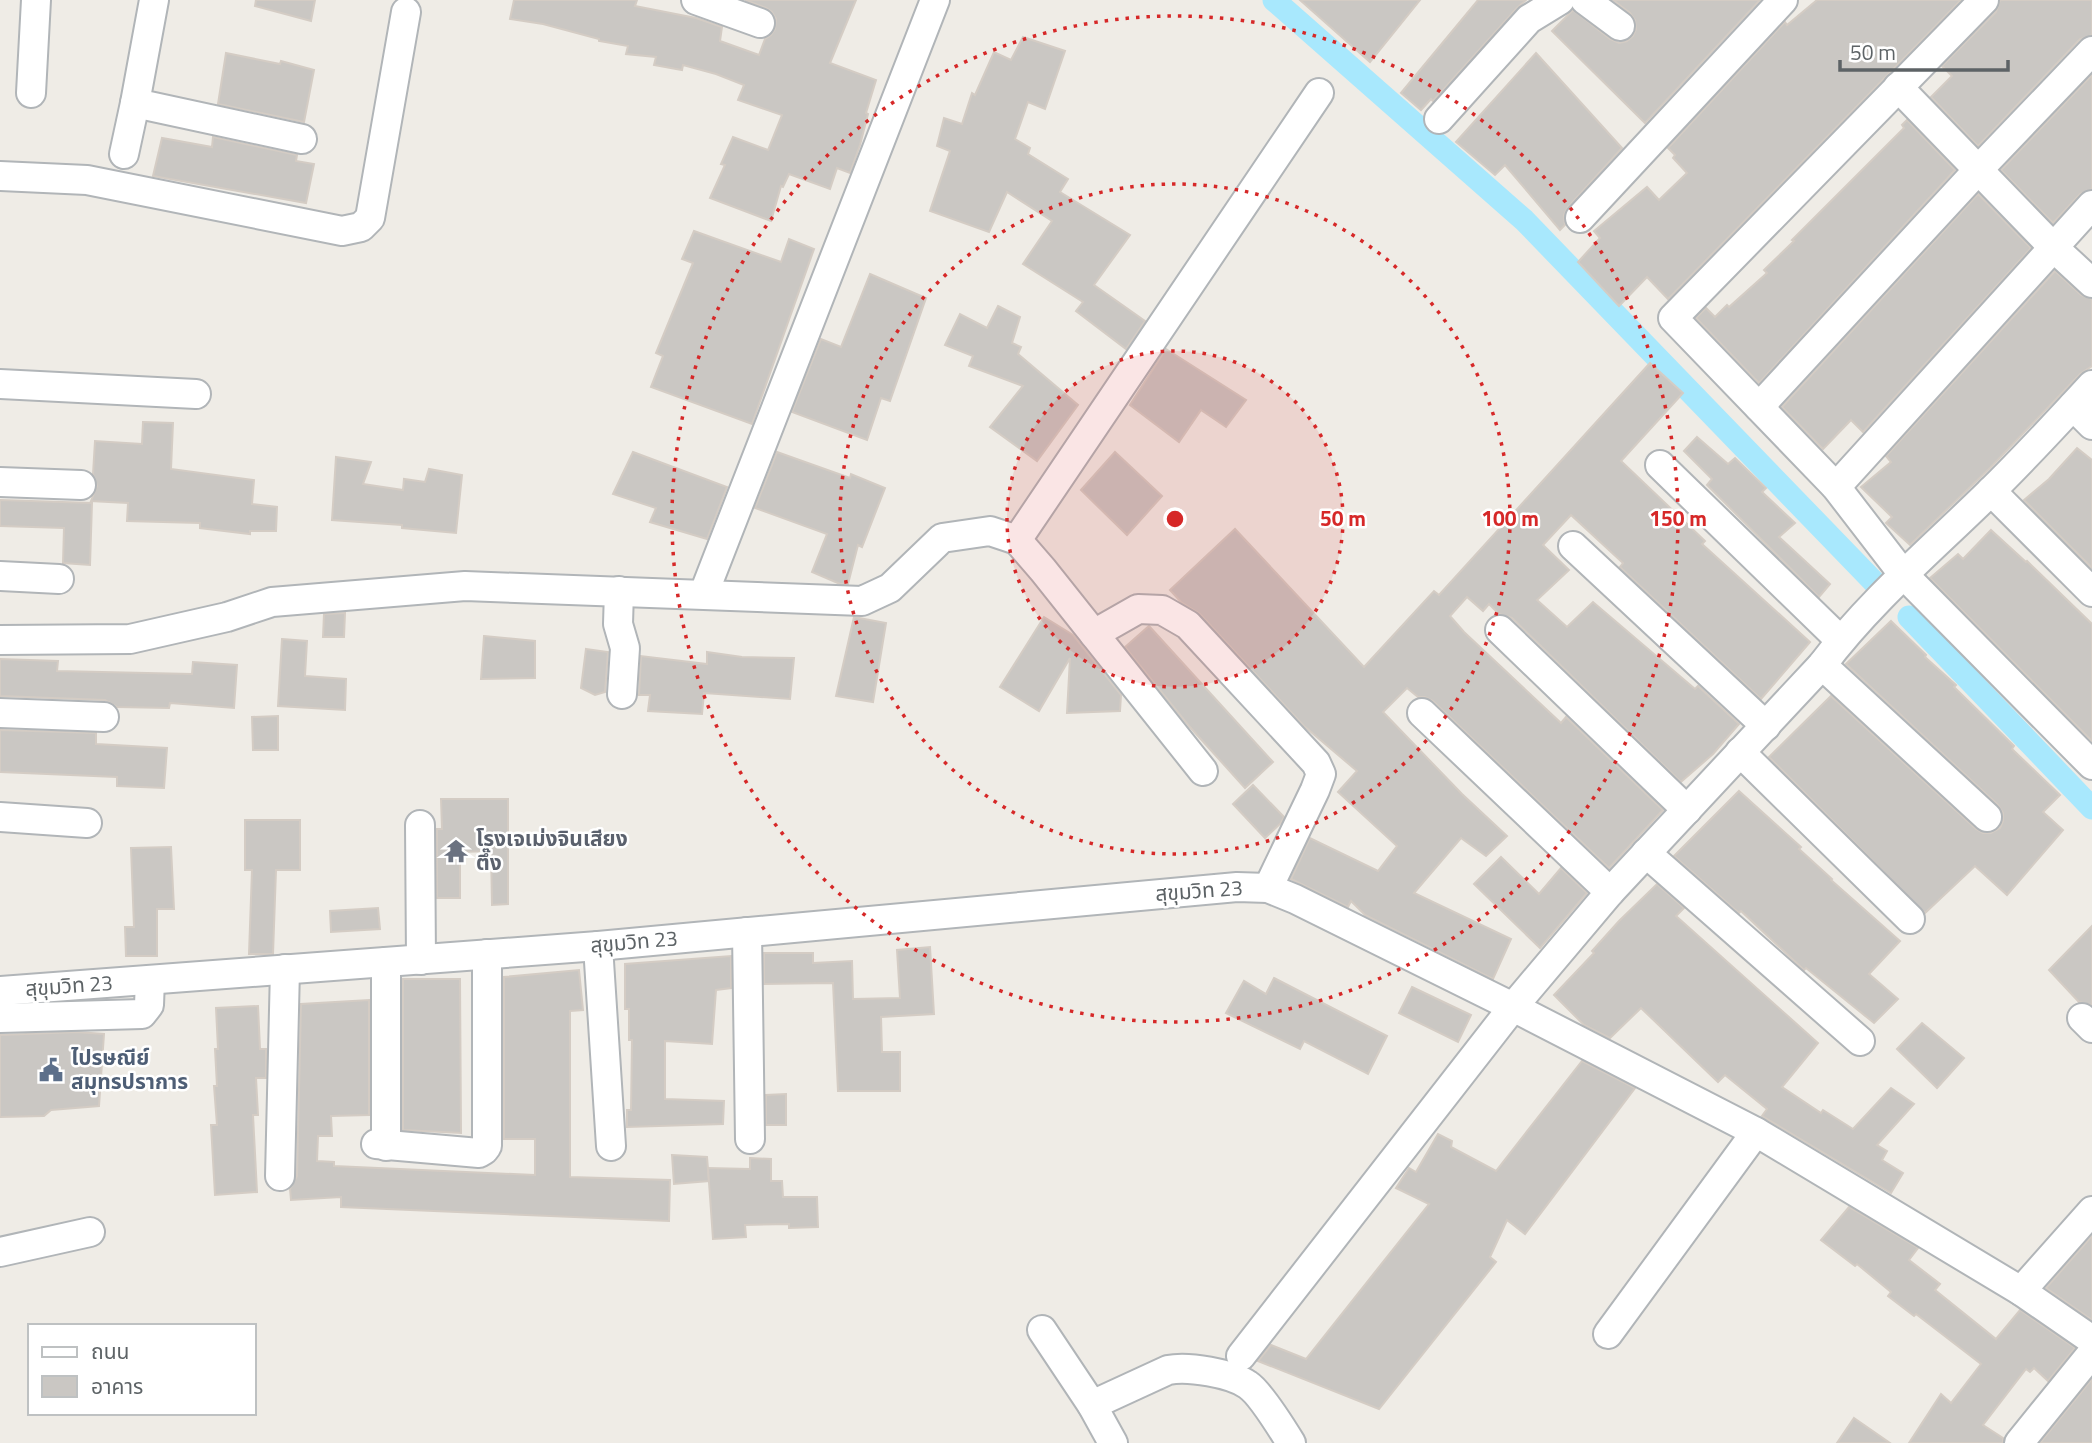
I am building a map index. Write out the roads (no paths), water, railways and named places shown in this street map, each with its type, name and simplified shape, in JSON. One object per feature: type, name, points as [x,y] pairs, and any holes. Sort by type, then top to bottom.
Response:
[{"type":"street","points":[[31,93],[36,0]]},
{"type":"street","points":[[124,154],[154,0]]},
{"type":"street","points":[[704,593],[935,0]]},
{"type":"street","points":[[1438,119],[1529,19],[1560,0]]},
{"type":"street","points":[[1586,0],[1620,26]]},
{"type":"street","points":[[1580,218],[1783,0]]},
{"type":"street","points":[[1984,0],[1673,318],[1836,487],[1903,574],[2092,765]]},
{"type":"street","points":[[700,1],[760,23]]},
{"type":"street","points":[[0,176],[88,180],[342,231],[361,226],[370,218],[406,12]]},
{"type":"street","points":[[1759,407],[2092,51]]},
{"type":"street","points":[[1898,87],[2053,247],[2092,283]]},
{"type":"street","points":[[1017,540],[1319,93]]},
{"type":"street","points":[[135,103],[302,139]]},
{"type":"street","points":[[1836,487],[2092,205]]},
{"type":"street","points":[[0,384],[196,394]]},
{"type":"street","points":[[1241,1356],[1513,1007],[1610,892],[1766,726],[1822,665],[1840,640],[1903,574],[1991,491],[2082,416],[2092,385]]},
{"type":"street","points":[[1660,465],[1840,640]]},
{"type":"street","points":[[0,482],[81,485]]},
{"type":"street","points":[[1991,491],[2092,592]]},
{"type":"street","points":[[0,640],[130,639],[227,617],[272,602],[465,586],[862,601],[890,588],[942,538],[990,531],[1017,540],[1203,771]]},
{"type":"street","points":[[1573,546],[1766,726]]},
{"type":"street","points":[[0,576],[59,579]]},
{"type":"street","points":[[619,591],[618,624],[625,648],[622,694]]},
{"type":"street","points":[[1094,634],[1138,609],[1162,610],[1171,615],[1188,625],[1316,763],[1321,774],[1268,888],[1513,1007],[1756,1132],[2021,1291],[2092,1340]]},
{"type":"street","points":[[1500,630],[1688,810]]},
{"type":"street","points":[[1822,665],[1987,817]]},
{"type":"street","points":[[0,713],[104,717]]},
{"type":"street","points":[[1422,713],[1610,892]]},
{"type":"street","points":[[1740,752],[1910,919]]},
{"type":"street","points":[[0,817],[86,823]]},
{"type":"street","points":[[420,825],[422,960]]},
{"type":"street","points":[[1646,853],[1860,1041]]},
{"type":"street","name":"สุขุมวิท 23","points":[[0,991],[598,946],[1228,887],[1268,888]]},
{"type":"street","points":[[747,932],[750,1139]]},
{"type":"street","points":[[598,946],[611,1146]]},
{"type":"street","points":[[386,962],[381,1145],[479,1153],[487,1146],[487,954]]},
{"type":"street","points":[[280,1176],[285,969]]},
{"type":"street","points":[[0,1018],[142,1014],[149,1005],[150,979]]},
{"type":"street","points":[[1608,1334],[1756,1132]]},
{"type":"street","points":[[2021,1291],[2092,1211]]},
{"type":"street","points":[[0,1252],[90,1232]]},
{"type":"street","points":[[1042,1330],[1092,1405],[1113,1443]]},
{"type":"street","points":[[2019,1443],[2092,1353]]},
{"type":"street","points":[[1092,1405],[1180,1367],[1219,1375],[1249,1385],[1279,1439]]},
{"type":"waterway","points":[[1274,0],[1524,220],[1875,583]]},
{"type":"waterway","points":[[1909,617],[2092,808]]},
{"type":"place","name":"โรงเจเม่งจินเสียง ตึ๊ง","points":[[456,851]]},
{"type":"place","name":"ไปรษณีย์ สมุทรปราการ","points":[[51,1070]]}]
